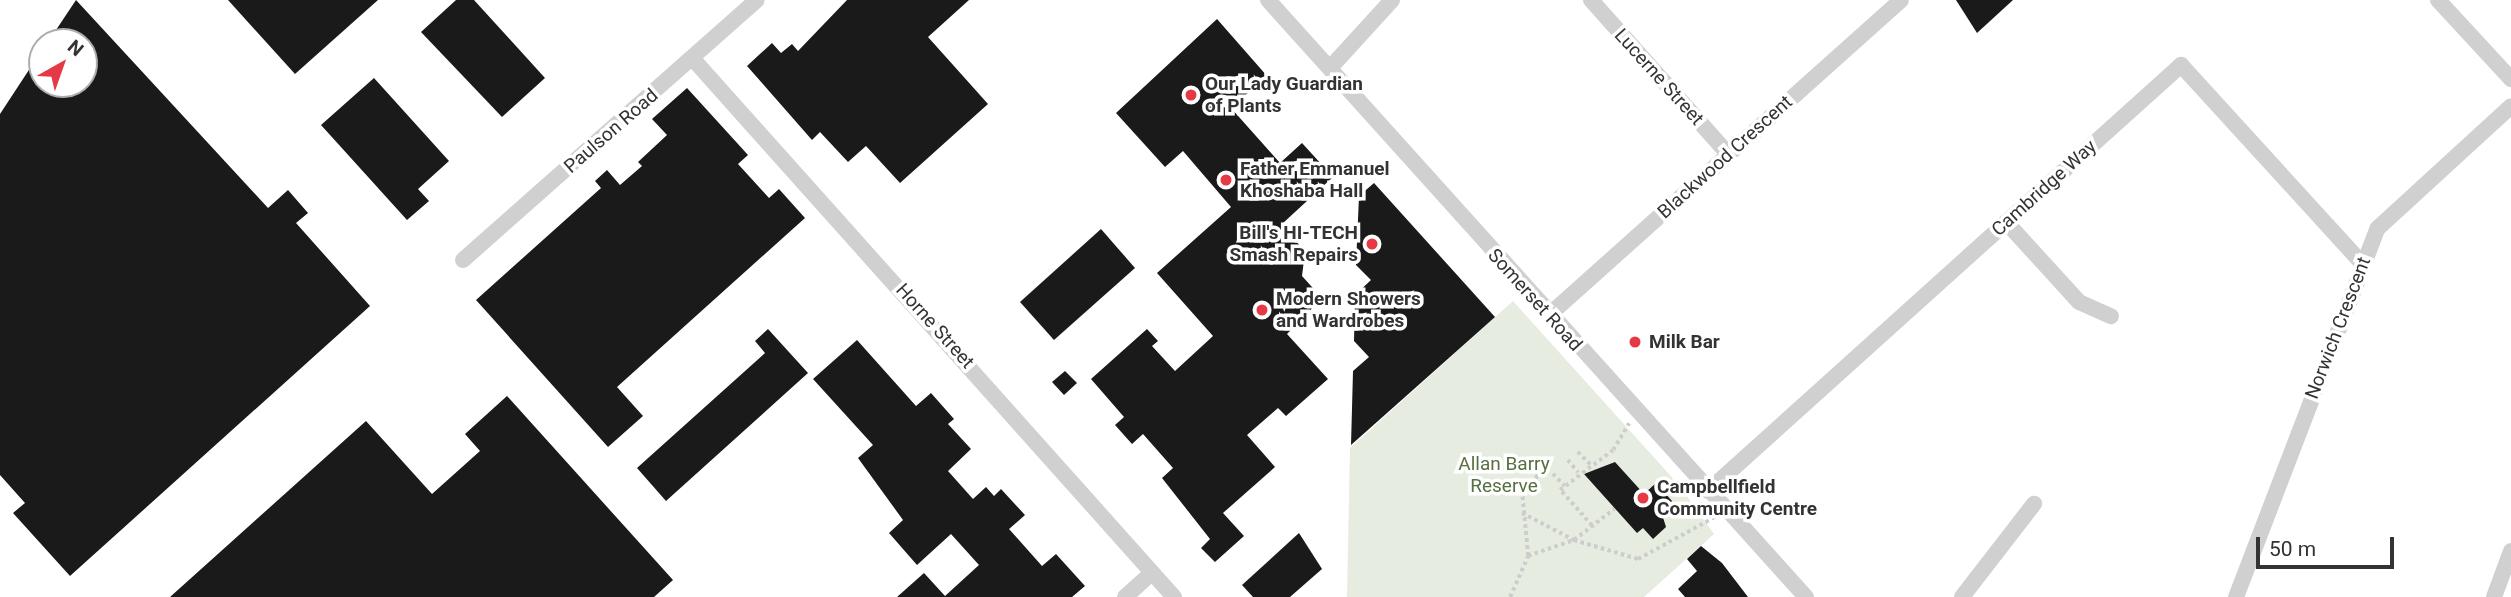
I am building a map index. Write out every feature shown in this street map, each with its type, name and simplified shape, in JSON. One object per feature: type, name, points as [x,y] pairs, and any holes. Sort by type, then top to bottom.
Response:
[{"type":"street","name":"Paulson Road","points":[[463,260],[757,0]]},
{"type":"street","name":"Somerset Road","points":[[1268,0],[1725,511],[1806,597]]},
{"type":"street","points":[[1330,68],[1392,0]]},
{"type":"street","name":"Lucerne Street","points":[[1591,0],[1728,154]]},
{"type":"street","name":"Blackwood Crescent","points":[[1549,315],[1900,0]]},
{"type":"street","points":[[2438,0],[2511,79]]},
{"type":"street","name":"Horne Street","points":[[693,59],[1174,597]]},
{"type":"street","name":"Cambridge Way","points":[[1708,491],[2181,65],[2362,263]]},
{"type":"street","name":"Norwich Crescent","points":[[2236,597],[2362,263],[2378,228],[2511,106]]},
{"type":"street","points":[[2006,222],[2079,302],[2111,316]]},
{"type":"street","points":[[1962,597],[2034,504]]},
{"type":"street","points":[[2494,597],[2511,551]]},
{"type":"street","points":[[1125,597],[1152,573]]},
{"type":"path","points":[[1592,526],[1560,490],[1579,472],[1613,450],[1639,414]]},
{"type":"path","points":[[1578,452],[1592,466]]},
{"type":"path","points":[[1568,460],[1579,472]]},
{"type":"path","points":[[1553,474],[1564,486]]},
{"type":"path","points":[[1510,597],[1528,556],[1522,494],[1538,475]]},
{"type":"path","points":[[1528,556],[1574,540],[1614,509]]},
{"type":"path","points":[[1522,513],[1574,540],[1638,559],[1725,511]]},
{"type":"green space","name":"Allan Barry Reserve","points":[[1513,301],[1678,484],[1714,534],[1644,597],[1347,597],[1350,448]]},
{"type":"building","points":[[76,0],[268,208],[288,190],[308,213],[296,223],[370,306],[70,576],[13,513],[25,503],[0,475],[0,114],[28,71],[28,98],[98,98],[98,28],[57,28]]},
{"type":"building","points":[[228,0],[378,0],[295,74]]},
{"type":"building","points":[[456,0],[474,0],[545,78],[502,117],[421,32]]},
{"type":"building","points":[[847,0],[969,0],[928,37],[988,104],[900,183],[866,146],[848,162],[820,132],[812,140],[747,66],[772,43],[781,53],[792,44],[798,51]]},
{"type":"building","points":[[1956,0],[2013,0],[1977,33]]},
{"type":"building","points":[[1217,19],[1267,76],[1231,108],[1280,163],[1302,143],[1333,177],[1282,224],[1305,252],[1302,276],[1322,298],[1287,334],[1328,379],[1286,416],[1278,408],[1247,435],[1275,467],[1223,513],[1244,536],[1215,562],[1201,548],[1210,539],[1162,478],[1173,468],[1143,434],[1132,444],[1115,425],[1124,417],[1091,379],[1147,329],[1158,341],[1152,346],[1175,371],[1213,336],[1157,273],[1231,207],[1183,151],[1165,167],[1116,113]]},
{"type":"building","points":[[374,78],[449,161],[418,189],[429,201],[407,220],[321,125]]},
{"type":"building","points":[[687,88],[748,155],[738,164],[769,198],[779,189],[805,218],[617,387],[643,416],[608,447],[476,300],[601,188],[595,181],[607,170],[620,185],[642,166],[638,162],[667,135],[652,119]]},
{"type":"building","points":[[1374,183],[1495,317],[1351,445],[1353,371],[1369,357],[1354,341],[1355,295],[1371,280],[1356,265],[1359,196]]},
{"type":"building","points":[[1101,229],[1135,268],[1054,340],[1020,302]]},
{"type":"building","points":[[768,329],[808,373],[666,501],[637,468],[765,353],[755,341]]},
{"type":"building","points":[[857,340],[916,406],[931,393],[954,419],[948,424],[971,449],[948,471],[973,499],[986,487],[994,496],[1001,489],[1025,515],[1009,529],[1042,566],[1056,554],[1085,586],[1072,597],[897,597],[924,573],[945,596],[979,565],[951,534],[917,565],[889,533],[903,520],[858,458],[873,445],[813,379]]},
{"type":"building","points":[[1065,371],[1077,383],[1064,395],[1052,382]]},
{"type":"building","points":[[507,396],[673,580],[654,597],[170,597],[366,421],[432,494],[480,451],[465,434]]},
{"type":"building","name":"Campbellfield Community Centre","points":[[1615,462],[1644,494],[1656,483],[1672,501],[1661,511],[1666,527],[1653,539],[1643,528],[1637,533],[1584,474]]},
{"type":"building","points":[[1299,533],[1322,569],[1290,597],[1253,597],[1242,585]]},
{"type":"building","points":[[1701,546],[1722,563],[1748,597],[1685,597],[1678,589],[1697,571],[1687,559]]},
{"type":"place","name":"Our Lady Guardian of Plants","points":[[1191,95]]},
{"type":"place","name":"Father Emmanuel Khoshaba Hall","points":[[1226,180]]},
{"type":"place","name":"Bill's HI-TECH Smash Repairs","points":[[1372,244]]},
{"type":"place","name":"Modern Showers and Wardrobes","points":[[1262,310]]},
{"type":"place","name":"Milk Bar","points":[[1635,342]]},
{"type":"place","name":"Campbellfield Community Centre","points":[[1643,498]]}]
